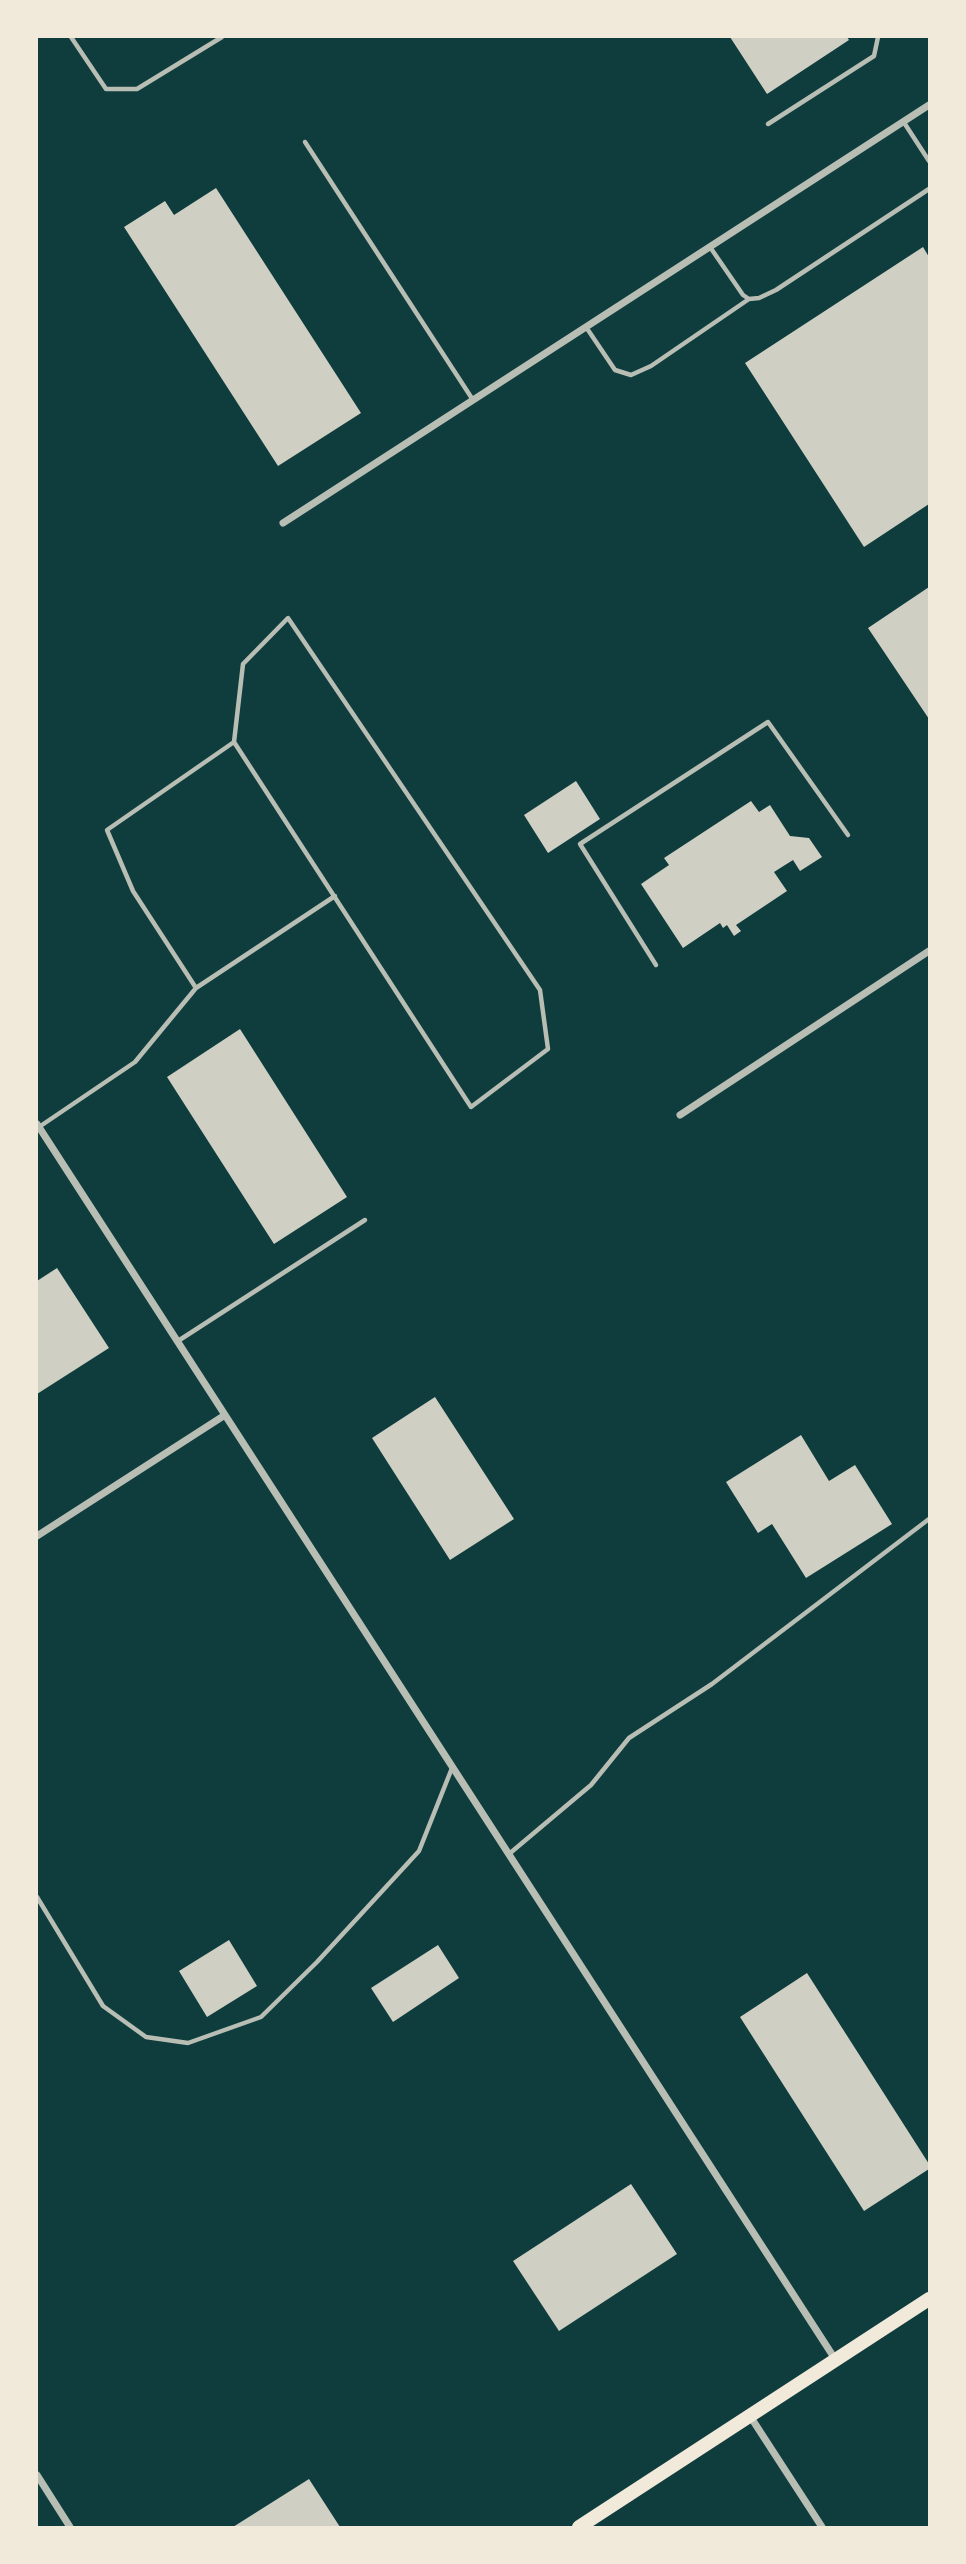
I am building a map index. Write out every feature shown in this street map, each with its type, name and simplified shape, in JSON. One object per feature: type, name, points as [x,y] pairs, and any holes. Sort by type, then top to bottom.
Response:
[{"type":"main road","points":[[579,2527],[929,2299]]},
{"type":"street","points":[[283,523],[929,105]]},
{"type":"street","points":[[680,1115],[929,951]]},
{"type":"street","points":[[38,1125],[835,2360]]},
{"type":"street","points":[[37,1536],[225,1415]]},
{"type":"street","points":[[750,2416],[822,2527]]},
{"type":"street","points":[[37,2475],[70,2527]]},
{"type":"lane","points":[[71,37],[106,89],[137,89],[222,37]]},
{"type":"lane","points":[[768,124],[874,56],[878,37]]},
{"type":"lane","points":[[903,121],[929,161]]},
{"type":"lane","points":[[305,142],[473,400]]},
{"type":"lane","points":[[586,327],[615,370],[631,375],[650,366],[748,299],[759,298],[776,290],[929,189]]},
{"type":"lane","points":[[710,247],[748,299]]},
{"type":"lane","points":[[288,618],[540,990],[548,1049],[471,1107],[234,742],[243,664],[288,618]]},
{"type":"lane","points":[[656,965],[580,844],[768,722],[848,835]]},
{"type":"lane","points":[[196,988],[133,891],[107,830],[234,742]]},
{"type":"lane","points":[[38,1125],[135,1062],[196,988],[335,896]]},
{"type":"lane","points":[[178,1341],[365,1220]]},
{"type":"lane","points":[[509,1854],[591,1785],[629,1738],[712,1684],[929,1519]]},
{"type":"lane","points":[[37,1897],[103,2006],[146,2037],[188,2043],[261,2017],[317,1962],[419,1851],[453,1767]]},
{"type":"building","points":[[730,37],[847,37],[849,40],[767,94]]},
{"type":"building","points":[[216,188],[361,413],[278,466],[124,227],[165,201],[174,215]]},
{"type":"building","points":[[923,247],[929,257],[929,504],[864,547],[745,363]]},
{"type":"building","points":[[929,587],[929,719],[868,628]]},
{"type":"building","points":[[576,781],[600,819],[548,853],[524,815]]},
{"type":"building","points":[[751,801],[759,812],[770,805],[790,836],[809,838],[822,857],[800,871],[793,860],[774,872],[787,891],[736,925],[741,931],[734,936],[727,925],[723,928],[720,923],[683,948],[641,884],[669,865],[664,858]]},
{"type":"building","points":[[240,1029],[347,1197],[274,1244],[167,1077]]},
{"type":"building","points":[[57,1268],[109,1348],[37,1394],[37,1281]]},
{"type":"building","points":[[435,1397],[514,1519],[450,1560],[372,1438]]},
{"type":"building","points":[[801,1435],[829,1481],[855,1465],[892,1524],[806,1578],[772,1524],[758,1533],[726,1482]]},
{"type":"building","points":[[229,1940],[257,1986],[207,2017],[179,1971]]},
{"type":"building","points":[[438,1945],[459,1978],[393,2022],[371,1988]]},
{"type":"building","points":[[807,1973],[929,2164],[929,2169],[864,2211],[740,2017]]},
{"type":"building","points":[[631,2184],[677,2254],[559,2331],[513,2261]]},
{"type":"building","points":[[309,2479],[340,2527],[233,2527]]}]
